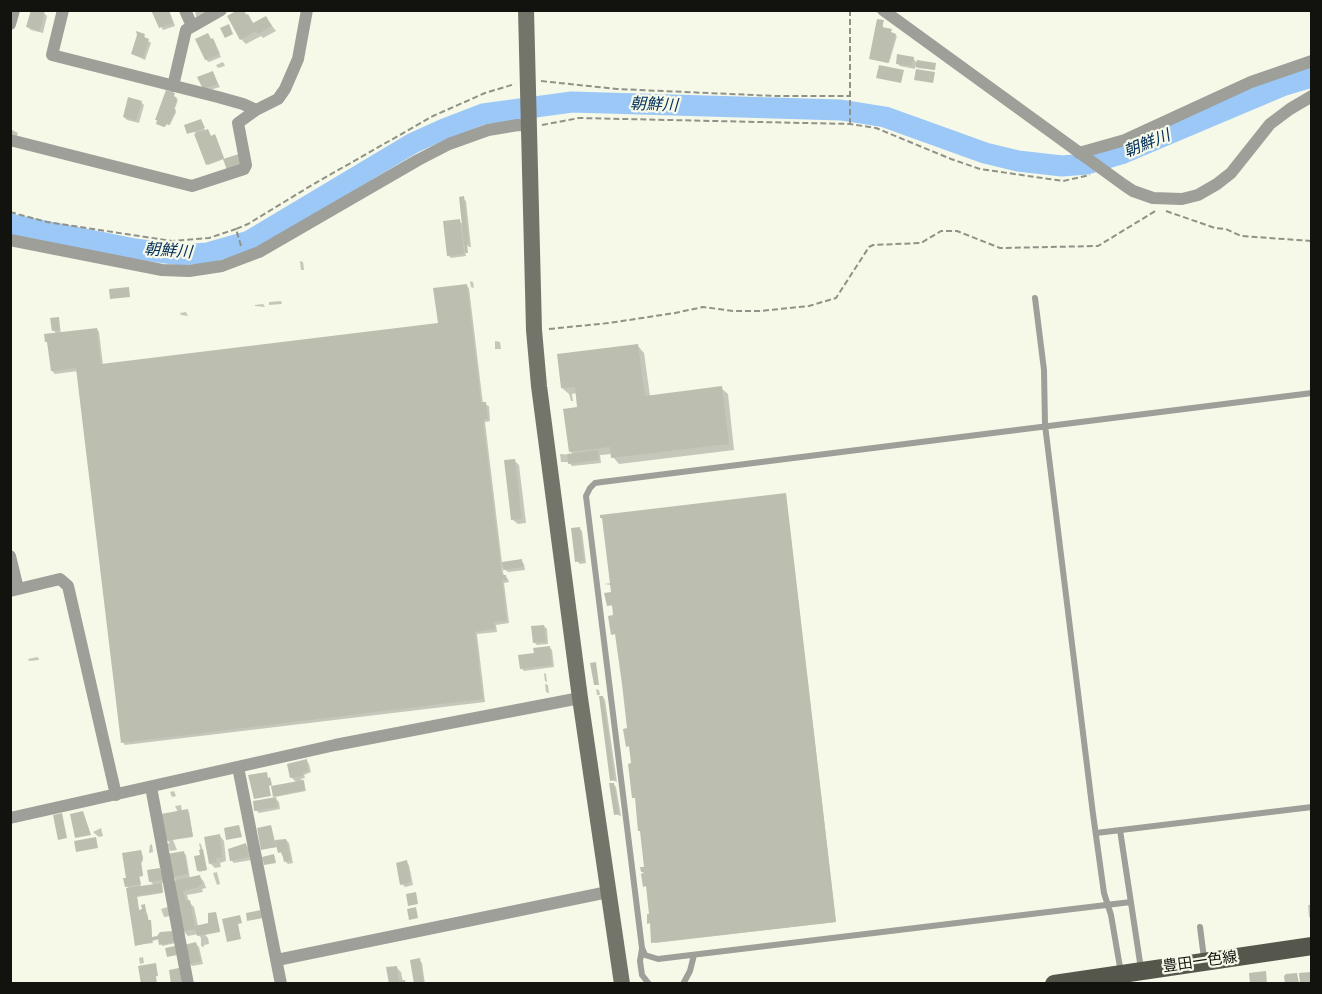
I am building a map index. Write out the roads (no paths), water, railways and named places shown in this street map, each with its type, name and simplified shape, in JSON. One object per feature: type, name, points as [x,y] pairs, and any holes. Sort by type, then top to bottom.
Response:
[{"type":"main road","name":"豊田一色線","points":[[1054,984],[1102,980],[1121,974],[1311,946]]},
{"type":"street","points":[[10,24],[14,10]]},
{"type":"street","points":[[63,10],[51,55],[235,102],[256,110]]},
{"type":"street","points":[[185,10],[192,26]]},
{"type":"street","points":[[173,86],[186,30],[221,10]]},
{"type":"street","points":[[10,140],[192,186],[246,168],[238,123],[256,110],[278,99],[291,78],[298,59],[308,10]]},
{"type":"street","points":[[526,10],[534,330],[580,698],[622,984]]},
{"type":"street","points":[[883,10],[1102,170],[1133,191],[1153,198],[1172,200],[1198,195],[1226,179],[1270,124],[1290,108],[1311,96]]},
{"type":"street","points":[[1080,154],[1125,140],[1251,82],[1311,61]]},
{"type":"street","points":[[10,240],[162,270],[189,271],[222,266],[259,252],[449,144],[488,130],[529,122]]},
{"type":"street","points":[[10,556],[14,590],[60,579],[68,586],[116,795]]},
{"type":"street","points":[[10,818],[335,745],[580,698]]},
{"type":"street","points":[[238,767],[281,984]]},
{"type":"street","points":[[151,787],[188,984]]},
{"type":"street","points":[[277,960],[608,892]]},
{"type":"lane","points":[[1035,298],[1044,370],[1045,425],[1096,833],[1104,893],[1121,974]]},
{"type":"lane","points":[[649,984],[642,975],[640,961],[642,948],[586,496],[595,483],[1311,393]]},
{"type":"lane","points":[[1096,833],[1311,807]]},
{"type":"lane","points":[[1120,830],[1141,971]]},
{"type":"lane","points":[[642,948],[645,955],[658,960],[1131,902]]},
{"type":"lane","points":[[1200,927],[1204,962]]},
{"type":"lane","points":[[683,984],[690,971],[694,955]]},
{"type":"waterway","name":"朝鮮川","points":[[10,224],[135,249],[182,255],[207,253],[249,241],[413,143],[444,129],[483,114],[572,102],[841,110],[885,117],[985,153],[1018,161],[1062,166],[1087,164],[1121,154],[1282,86],[1312,77]]}]
